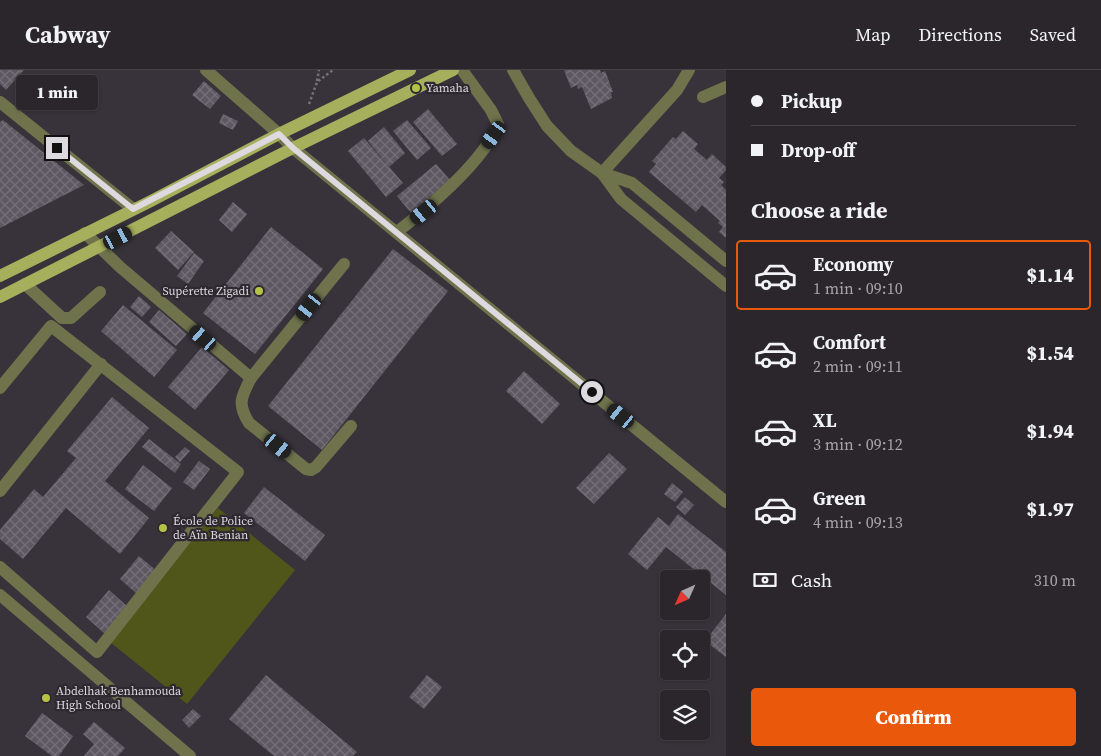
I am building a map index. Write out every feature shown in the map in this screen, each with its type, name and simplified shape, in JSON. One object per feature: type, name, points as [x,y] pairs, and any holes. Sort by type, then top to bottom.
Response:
[{"type":"main road","points":[[0,276],[279,134],[410,70]]},
{"type":"main road","points":[[0,297],[293,148],[453,70]]},
{"type":"street","points":[[206,70],[223,76],[293,148],[726,502]]},
{"type":"street","points":[[397,232],[424,212],[475,162],[494,135],[498,124],[492,110],[462,70]]},
{"type":"street","points":[[513,70],[529,98],[558,138],[571,151],[602,173],[632,183],[726,261]]},
{"type":"street","points":[[602,173],[677,90],[689,70]]},
{"type":"street","points":[[703,97],[726,87]]},
{"type":"street","points":[[0,102],[133,209]]},
{"type":"street","points":[[602,173],[621,199],[726,286]]},
{"type":"street","points":[[85,233],[127,273],[251,378]]},
{"type":"street","points":[[344,264],[251,378],[241,397],[241,405],[244,416],[249,423],[306,469],[311,470],[316,467],[351,426]]},
{"type":"street","points":[[25,284],[62,318],[67,319],[71,318],[100,292]]},
{"type":"street","points":[[0,388],[51,326],[238,472],[96,652],[0,568]]},
{"type":"street","points":[[0,491],[101,364]]},
{"type":"street","points":[[0,595],[190,756]]},
{"type":"path","points":[[303,122],[317,82],[319,70]]},
{"type":"path","points":[[317,82],[333,70]]},
{"type":"green space","points":[[218,508],[295,570],[187,704],[110,642]]},
{"type":"building","points":[[0,70],[24,70],[6,90],[0,84]]},
{"type":"building","points":[[564,70],[600,70],[601,73],[605,71],[613,92],[611,92],[612,98],[591,109],[582,87],[578,89],[577,85],[571,88]]},
{"type":"building","points":[[204,81],[221,96],[210,109],[192,95]]},
{"type":"building","points":[[428,109],[457,144],[442,156],[413,122]]},
{"type":"building","points":[[223,114],[238,121],[233,130],[219,123]]},
{"type":"building","points":[[3,120],[84,185],[0,228],[0,122]]},
{"type":"building","points":[[407,120],[431,148],[417,160],[393,131]]},
{"type":"building","points":[[384,127],[405,153],[389,167],[368,141]]},
{"type":"building","points":[[683,131],[698,144],[694,149],[707,160],[712,154],[726,167],[726,170],[719,178],[724,182],[721,185],[726,190],[726,238],[719,232],[723,227],[718,223],[720,221],[702,205],[696,212],[649,172],[656,164],[652,161],[673,137],[676,139]]},
{"type":"building","points":[[364,138],[403,183],[386,197],[348,151]]},
{"type":"building","points":[[436,164],[450,180],[411,213],[397,196]]},
{"type":"building","points":[[233,202],[247,214],[232,232],[219,220]]},
{"type":"building","points":[[271,227],[323,269],[255,354],[203,313]]},
{"type":"building","points":[[171,231],[194,252],[178,270],[155,248]]},
{"type":"building","points":[[393,249],[448,291],[322,450],[268,406]]},
{"type":"building","points":[[194,253],[204,261],[188,284],[177,276]]},
{"type":"building","points":[[139,296],[151,307],[142,317],[130,307]]},
{"type":"building","points":[[123,305],[177,350],[154,377],[101,331]]},
{"type":"building","points":[[159,310],[187,334],[176,346],[149,322]]},
{"type":"building","points":[[202,347],[229,370],[195,410],[168,387]]},
{"type":"building","points":[[524,371],[560,404],[542,424],[506,391]]},
{"type":"building","points":[[112,397],[149,428],[105,481],[149,518],[120,554],[66,508],[23,559],[0,539],[0,530],[34,489],[43,497],[76,458],[67,451]]},
{"type":"building","points":[[149,439],[181,464],[175,473],[142,447]]},
{"type":"building","points":[[185,447],[190,451],[180,462],[175,457]]},
{"type":"building","points":[[609,453],[627,469],[594,504],[576,488]]},
{"type":"building","points":[[199,461],[210,469],[194,490],[183,482]]},
{"type":"building","points":[[143,465],[172,488],[154,511],[125,489]]},
{"type":"building","points":[[672,483],[683,492],[675,502],[664,494]]},
{"type":"building","points":[[264,487],[325,535],[305,561],[244,513]]},
{"type":"building","points":[[685,497],[694,505],[685,515],[676,507]]},
{"type":"building","points":[[678,514],[726,552],[726,595],[710,582],[710,570],[695,570],[666,547],[647,570],[628,554],[658,517],[669,526]]},
{"type":"building","points":[[139,556],[158,572],[138,595],[120,579]]},
{"type":"building","points":[[109,590],[128,607],[105,634],[86,617]]},
{"type":"building","points":[[726,614],[726,657],[710,645],[710,635]]},
{"type":"building","points":[[266,675],[357,752],[353,756],[274,756],[229,719]]},
{"type":"building","points":[[427,675],[442,687],[424,709],[409,697]]},
{"type":"building","points":[[193,709],[201,716],[189,728],[182,720]]},
{"type":"building","points":[[42,713],[73,736],[59,756],[52,756],[25,736]]},
{"type":"building","points":[[94,722],[125,748],[118,756],[84,756],[94,744],[83,734]]},
{"type":"place","name":"Yamaha","points":[[416,88]]},
{"type":"place","name":"Supérette Zigadi","points":[[259,291]]},
{"type":"place","name":"École de Police de Aïn Benian","points":[[163,528]]},
{"type":"place","name":"Abdelhak Benhamouda High School","points":[[46,698]]},
{"type":"route","points":[[57,148],[133,209],[279,134],[293,148],[592,392]]}]
